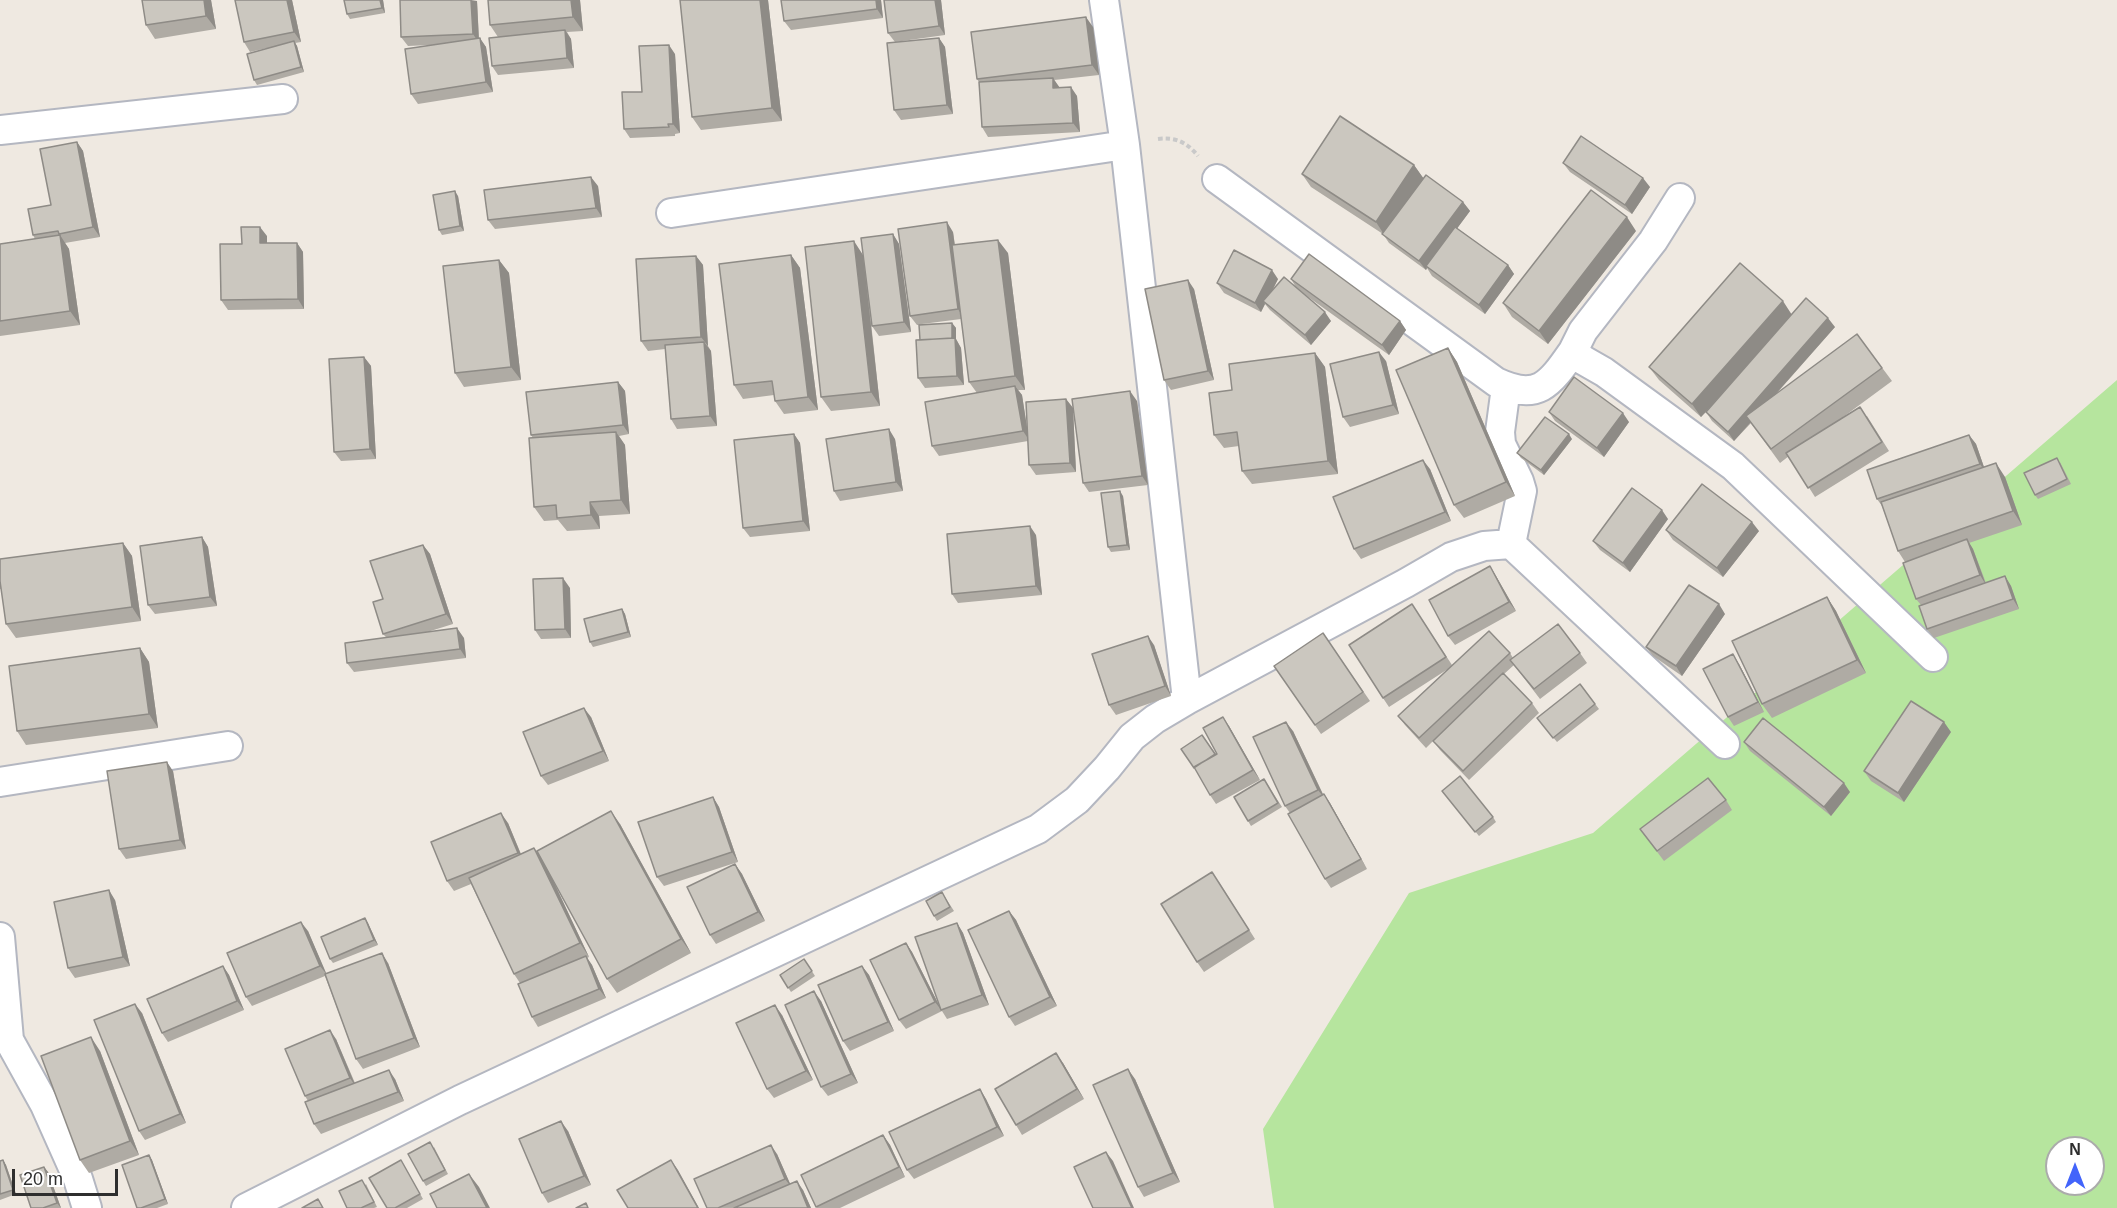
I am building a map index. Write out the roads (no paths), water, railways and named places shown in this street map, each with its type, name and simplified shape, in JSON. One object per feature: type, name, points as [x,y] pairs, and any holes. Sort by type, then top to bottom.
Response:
[{"type":"street","points":[[1104,0],[1125,145],[1187,700]]},
{"type":"street","points":[[0,130],[283,99]]},
{"type":"street","points":[[671,213],[1125,145]]},
{"type":"street","points":[[1217,179],[1496,382],[1506,387],[1528,391],[1553,380],[1573,351],[1583,331],[1648,248],[1680,198]]},
{"type":"street","points":[[1573,351],[1733,466],[1933,657]]},
{"type":"street","points":[[1506,387],[1500,432],[1501,444],[1522,491],[1511,544]]},
{"type":"street","points":[[246,1208],[460,1100],[1038,829],[1077,800],[1132,737],[1155,719],[1451,557],[1485,546],[1511,544],[1725,744]]},
{"type":"street","points":[[0,782],[228,746]]},
{"type":"street","points":[[0,937],[9,1040],[45,1105],[78,1179],[87,1208]]}]
